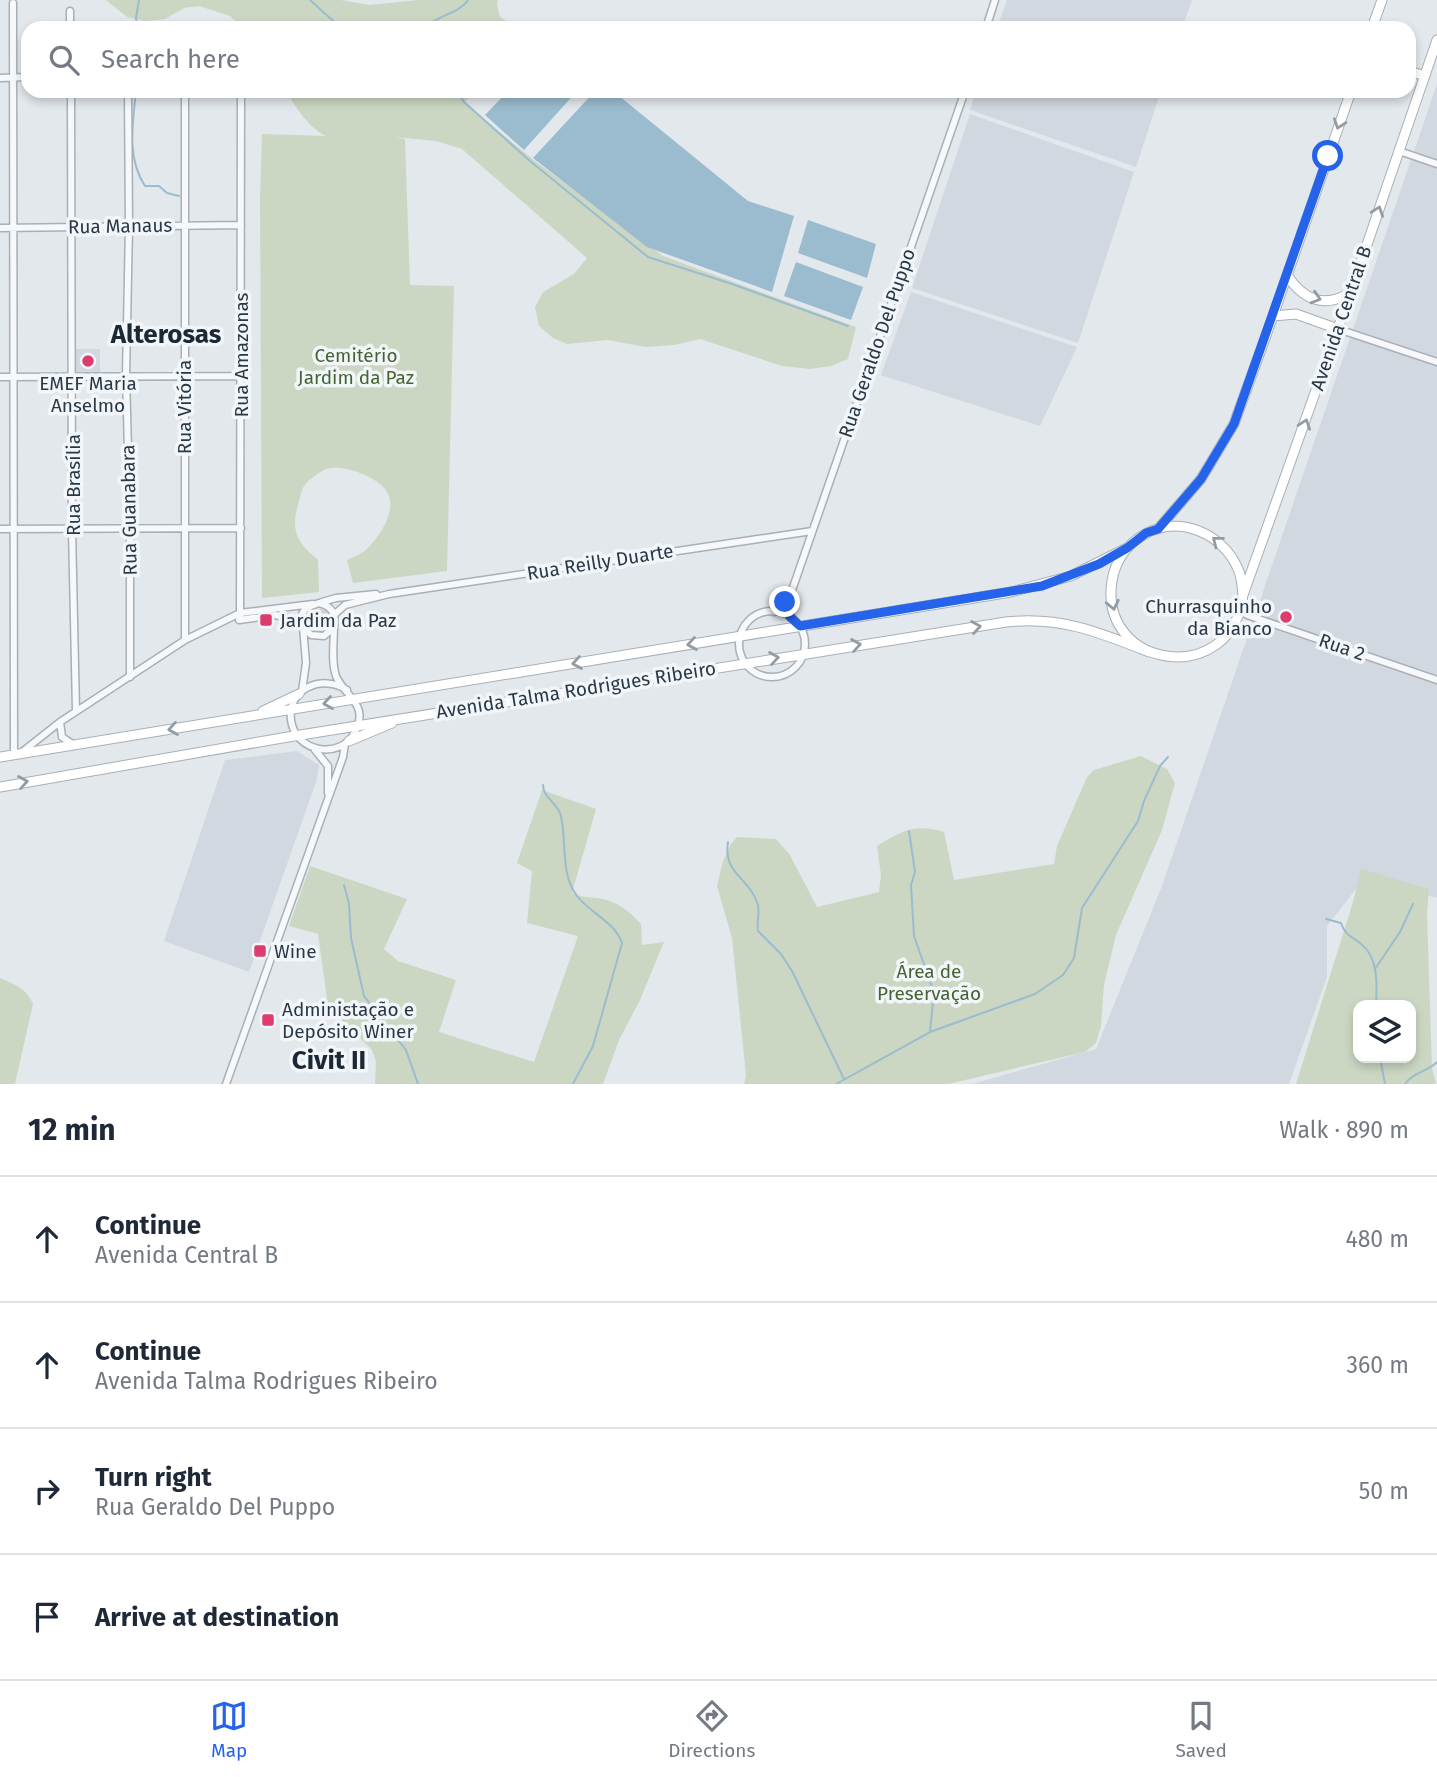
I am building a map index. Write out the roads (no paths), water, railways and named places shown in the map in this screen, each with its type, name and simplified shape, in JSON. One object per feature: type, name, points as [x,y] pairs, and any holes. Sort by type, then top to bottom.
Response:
[{"type":"main road","points":[[1374,21],[1382,0]]},
{"type":"main road","name":"Avenida Central B","points":[[1149,652],[1174,658],[1191,656],[1207,651],[1222,641],[1233,628],[1437,40]]},
{"type":"main road","points":[[1416,73],[1425,76]]},
{"type":"main road","points":[[1158,529],[1195,487],[1226,440],[1239,411],[1349,98]]},
{"type":"main road","points":[[1287,275],[1300,292],[1321,300],[1338,300],[1351,292]]},
{"type":"main road","points":[[1273,316],[1296,314],[1338,329]]},
{"type":"main road","points":[[1149,652],[1125,633],[1117,620],[1111,590],[1118,561],[1127,548],[1146,533],[1183,526],[1207,533],[1227,549],[1239,570],[1243,595]]},
{"type":"main road","name":"Avenida Talma Rodrigues Ribeiro","points":[[0,757],[1027,589],[1071,576],[1127,548]]},
{"type":"main road","name":"Avenida Talma Rodrigues Ribeiro","points":[[0,787],[403,718],[1006,622],[1038,620],[1070,624],[1149,652]]},
{"type":"main road","points":[[258,714],[301,692]]},
{"type":"main road","points":[[347,742],[403,718]]},
{"type":"street","points":[[988,21],[995,0]]},
{"type":"street","points":[[13,3],[14,530],[18,753]]},
{"type":"street","points":[[70,11],[71,21]]},
{"type":"street","points":[[0,78],[21,77]]},
{"type":"street","name":"Rua Brasília","points":[[71,98],[72,529],[76,711]]},
{"type":"street","name":"Rua Guanabara","points":[[128,98],[126,375],[130,677]]},
{"type":"street","name":"Rua Vitória","points":[[185,98],[185,640]]},
{"type":"street","name":"Rua Amazonas","points":[[240,616],[241,98]]},
{"type":"street","name":"Rua Geraldo Del Puppo","points":[[790,617],[790,596],[963,98]]},
{"type":"street","points":[[1399,151],[1437,164]]},
{"type":"street","name":"Rua Manaus","points":[[0,228],[241,225]]},
{"type":"street","points":[[1338,329],[1437,362]]},
{"type":"street","points":[[0,377],[241,376]]},
{"type":"street","points":[[0,529],[242,528]]},
{"type":"street","name":"Rua Reilly Duarte","points":[[18,753],[76,711],[185,640],[220,622],[240,616],[336,598],[389,594],[812,531]]},
{"type":"street","name":"Rua Reilly Duarte","points":[[335,614],[345,605],[389,594]]},
{"type":"street","name":"Rua Geraldo Del Puppo","points":[[740,636],[744,627],[755,616],[774,612],[790,596]]},
{"type":"street","points":[[226,1084],[343,757],[347,742],[358,726],[359,710],[338,679],[334,667],[335,614],[331,609],[316,603],[306,608],[302,623],[306,663],[301,692],[292,709],[291,721],[297,736],[321,754],[328,766],[327,801]]},
{"type":"street","points":[[740,636],[740,650],[745,663],[760,674],[776,677],[795,668],[804,653],[805,639],[800,626],[790,617],[774,612]]},
{"type":"street","name":"Rua Reilly Duarte","points":[[240,616],[275,615],[302,623]]},
{"type":"street","name":"Rua 2","points":[[1247,615],[1437,680]]},
{"type":"street","points":[[302,623],[305,631],[317,637],[330,633],[334,627]]},
{"type":"street","points":[[301,692],[324,682],[334,683],[346,690]]},
{"type":"street","points":[[60,722],[62,737],[74,745]]},
{"type":"street","points":[[310,747],[325,750],[347,742]]},
{"type":"water","points":[[501,98],[571,98],[524,150],[485,115]]},
{"type":"water","points":[[589,98],[622,98],[748,201],[794,216],[772,292],[647,247],[533,158]]},
{"type":"water","points":[[808,220],[876,244],[867,278],[798,253]]},
{"type":"water","points":[[796,262],[863,287],[851,320],[784,296]]},
{"type":"waterway","points":[[136,21],[139,0]]},
{"type":"waterway","points":[[310,0],[333,21]]},
{"type":"waterway","points":[[434,21],[459,8],[468,0]]},
{"type":"waterway","points":[[135,98],[132,140],[139,175],[145,186],[159,186],[167,193],[179,196]]},
{"type":"waterway","points":[[462,98],[530,161],[648,257],[848,326]]},
{"type":"waterway","points":[[836,1084],[930,1032],[1035,994],[1063,975],[1074,958],[1082,908],[1138,821],[1160,766],[1168,757]]},
{"type":"waterway","points":[[543,785],[545,794],[561,816],[566,868],[572,887],[582,902],[614,929],[622,943],[593,1046],[573,1084]]},
{"type":"waterway","points":[[909,831],[915,872],[911,885],[914,936],[934,993],[930,1031]]},
{"type":"waterway","points":[[728,842],[729,862],[757,902],[758,931],[781,954],[792,971],[844,1079]]},
{"type":"waterway","points":[[344,885],[349,904],[351,938],[364,996],[406,1050],[418,1084]]},
{"type":"waterway","points":[[1375,969],[1400,932],[1413,904]]},
{"type":"waterway","points":[[1326,919],[1341,923],[1346,933],[1360,943],[1371,956],[1376,972],[1376,1000]]},
{"type":"waterway","points":[[1405,1084],[1437,1062]]},
{"type":"waterway","points":[[1381,1063],[1385,1084]]},
{"type":"place","name":"EMEF Maria Anselmo","points":[[88,361]]},
{"type":"place","name":"Churrasquinho da Bianco","points":[[1286,617]]},
{"type":"place","name":"Jardim da Paz","points":[[266,620]]},
{"type":"place","name":"Wine","points":[[260,951]]},
{"type":"place","name":"Administação e Depósito Winer","points":[[268,1020]]},
{"type":"district","name":"Alterosas","points":[[166,334]]},
{"type":"district","name":"Civit II","points":[[329,1060]]},
{"type":"park label","name":"Cemitério Jardim da Paz","points":[[356,366]]},
{"type":"park label","name":"Área de Preservação","points":[[929,982]]}]
